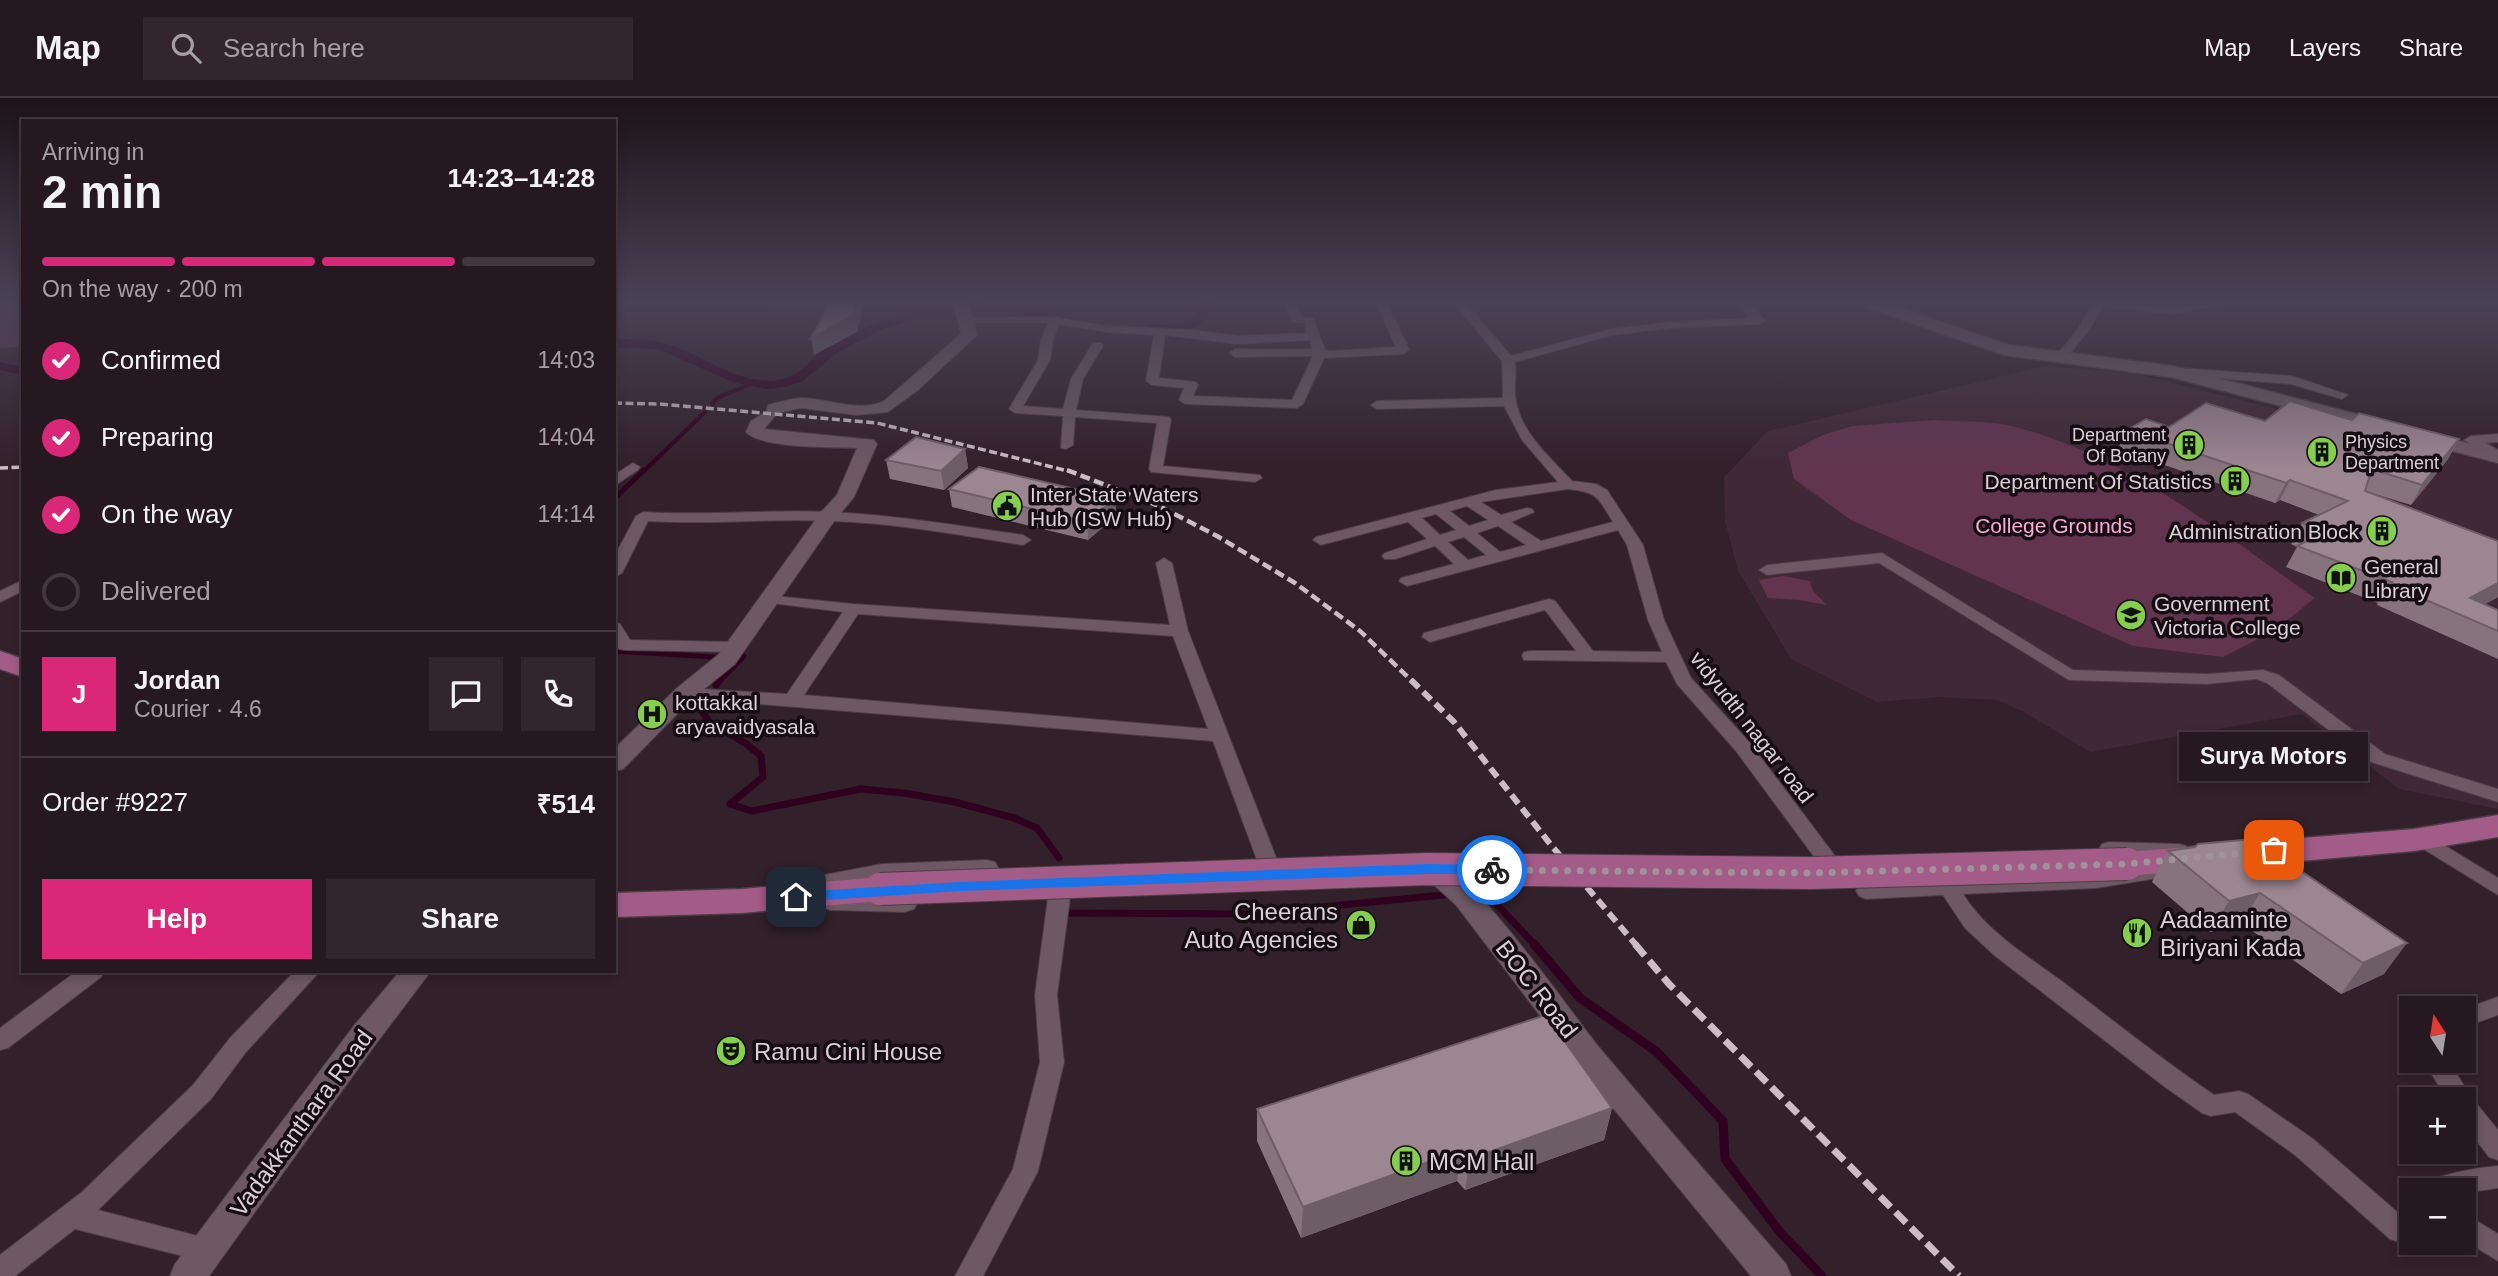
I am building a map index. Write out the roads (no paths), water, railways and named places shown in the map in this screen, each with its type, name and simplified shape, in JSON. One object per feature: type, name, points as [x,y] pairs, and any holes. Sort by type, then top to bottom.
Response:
[{"type":"main road","points":[[2071,358],[2172,372],[2498,457]]},
{"type":"main road","points":[[0,659],[21,669]]},
{"type":"main road","points":[[616,905],[742,901],[880,890],[1427,869],[1812,873],[2127,864],[2224,854],[2424,840],[2470,834],[2498,826]]},
{"type":"street","points":[[616,761],[685,693],[727,659],[828,516],[845,497],[868,444],[771,437],[755,432],[757,425],[771,412],[806,403],[871,409],[894,402],[943,358]]},
{"type":"street","points":[[1044,358],[1015,409],[1164,420]]},
{"type":"street","points":[[1066,445],[1071,398],[1077,379],[1090,358]]},
{"type":"street","points":[[1156,358],[1152,381],[1192,384],[1185,400]]},
{"type":"street","points":[[1255,478],[1156,469],[1164,420],[1173,406],[1185,400],[1297,404],[1318,358]]},
{"type":"street","points":[[1515,358],[1508,360],[1511,369],[1509,401],[1525,436],[1568,485]]},
{"type":"street","points":[[2172,372],[2292,380],[2342,395]]},
{"type":"street","points":[[1377,405],[1509,401]]},
{"type":"street","points":[[2498,438],[2471,440],[2498,457]]},
{"type":"street","points":[[616,480],[633,467]]},
{"type":"street","name":"vidyudth nagar road","points":[[1321,540],[1496,494],[1568,485],[1591,487],[1602,493],[1623,524],[1642,565],[1656,620],[1683,680],[1743,747],[1828,861]]},
{"type":"street","points":[[1469,501],[1537,545]]},
{"type":"street","points":[[1438,509],[1496,556]]},
{"type":"street","points":[[1390,556],[1527,512]]},
{"type":"street","points":[[616,569],[643,516],[689,519],[828,516],[892,520],[1023,540]]},
{"type":"street","points":[[1412,516],[1464,565]]},
{"type":"street","points":[[1407,581],[1623,524]]},
{"type":"street","points":[[1767,570],[1882,558],[2069,676],[2207,679],[2257,674],[2273,679],[2378,758],[2498,796]]},
{"type":"street","points":[[1164,562],[1180,631],[1267,860]]},
{"type":"street","points":[[0,597],[21,586]]},
{"type":"street","points":[[771,598],[853,609],[1180,631]]},
{"type":"street","points":[[1430,637],[1549,604],[1587,655]]},
{"type":"street","points":[[793,699],[853,609]]},
{"type":"street","points":[[616,630],[625,645],[735,647]]},
{"type":"street","points":[[1530,656],[1671,657]]},
{"type":"street","points":[[685,693],[793,699],[1082,727],[1220,736]]},
{"type":"street","points":[[2424,840],[2498,888]]},
{"type":"street","points":[[1681,863],[1828,861],[2126,849],[2224,854]]},
{"type":"street","points":[[1866,891],[1950,890],[2096,881],[2160,873],[2224,854]]},
{"type":"street","name":"BOC Road","points":[[742,901],[882,873],[1416,855],[1453,884],[1466,898],[1587,1054],[1773,1276]]},
{"type":"street","points":[[796,897],[863,903],[1453,884]]},
{"type":"street","points":[[1950,890],[1959,908],[2003,951],[2064,995],[2143,1060],[2211,1106],[2239,1101],[2304,1147],[2399,1230]]},
{"type":"street","points":[[969,1276],[1025,1171],[1052,1062],[1046,995],[1059,898]]},
{"type":"street","points":[[0,1041],[90,973]]},
{"type":"street","points":[[0,1271],[91,1200],[202,1092],[238,1045],[307,973]]},
{"type":"street","name":"Vadakkanthara Road","points":[[188,1276],[364,1036],[415,973]]},
{"type":"street","points":[[2476,1014],[2498,1006]]},
{"type":"street","points":[[2476,1121],[2498,1149]]},
{"type":"street","points":[[2476,1180],[2498,1178]]},
{"type":"street","points":[[72,1216],[207,1250]]},
{"type":"street","points":[[2476,1233],[2498,1249]]},
{"type":"waterway","points":[[692,358],[735,378],[766,384],[791,381],[804,374],[821,358]]},
{"type":"waterway","points":[[0,366],[21,371]]},
{"type":"waterway","points":[[712,404],[717,398],[753,383]]},
{"type":"waterway","points":[[643,472],[705,412]]},
{"type":"waterway","points":[[616,497],[644,470]]},
{"type":"waterway","points":[[616,651],[714,657]]},
{"type":"waterway","points":[[719,682],[744,656]]},
{"type":"waterway","points":[[716,685],[720,680]]},
{"type":"waterway","points":[[697,704],[710,723],[745,743],[761,756],[763,777],[730,804],[752,811],[861,789],[904,793],[955,802],[1014,818],[1037,828],[1059,858]]},
{"type":"waterway","points":[[1487,894],[1536,946]]},
{"type":"waterway","points":[[1069,913],[1250,914],[1444,895]]},
{"type":"waterway","points":[[1534,944],[1580,998],[1657,1052],[1723,1121],[1725,1159],[1779,1231],[1822,1276]]},
{"type":"railway","points":[[616,403],[660,404],[877,423],[1072,472]]},
{"type":"railway","points":[[0,468],[21,467]]},
{"type":"railway","points":[[1067,470],[1159,506],[1217,536],[1295,583],[1360,631],[1413,682]]},
{"type":"railway","points":[[1411,680],[1454,722],[1551,845],[1637,946]]},
{"type":"railway","points":[[1635,944],[1669,984],[1959,1276]]},
{"type":"place","name":"Department Of Botany","points":[[2189,445]]},
{"type":"place","name":"Physics Department","points":[[2322,452]]},
{"type":"place","name":"Department Of Statistics","points":[[2235,481]]},
{"type":"place","name":"Inter State Waters Hub (ISW Hub)","points":[[1007,506]]},
{"type":"place","name":"Administration Block","points":[[2382,531]]},
{"type":"place","name":"General Library","points":[[2341,578]]},
{"type":"place","name":"Government Victoria College","points":[[2131,615]]},
{"type":"place","name":"kottakkal aryavaidyasala","points":[[652,714]]},
{"type":"place","name":"Surya Motors","points":[[2274,850]]},
{"type":"place","name":"Cheerans Auto Agencies","points":[[1361,925]]},
{"type":"place","name":"Aadaaminte Biriyani Kada","points":[[2137,933]]},
{"type":"place","name":"Ramu Cini House","points":[[731,1051]]},
{"type":"place","name":"MCM Hall","points":[[1406,1161]]},
{"type":"park label","name":"College Grounds","points":[[2054,525]]}]
